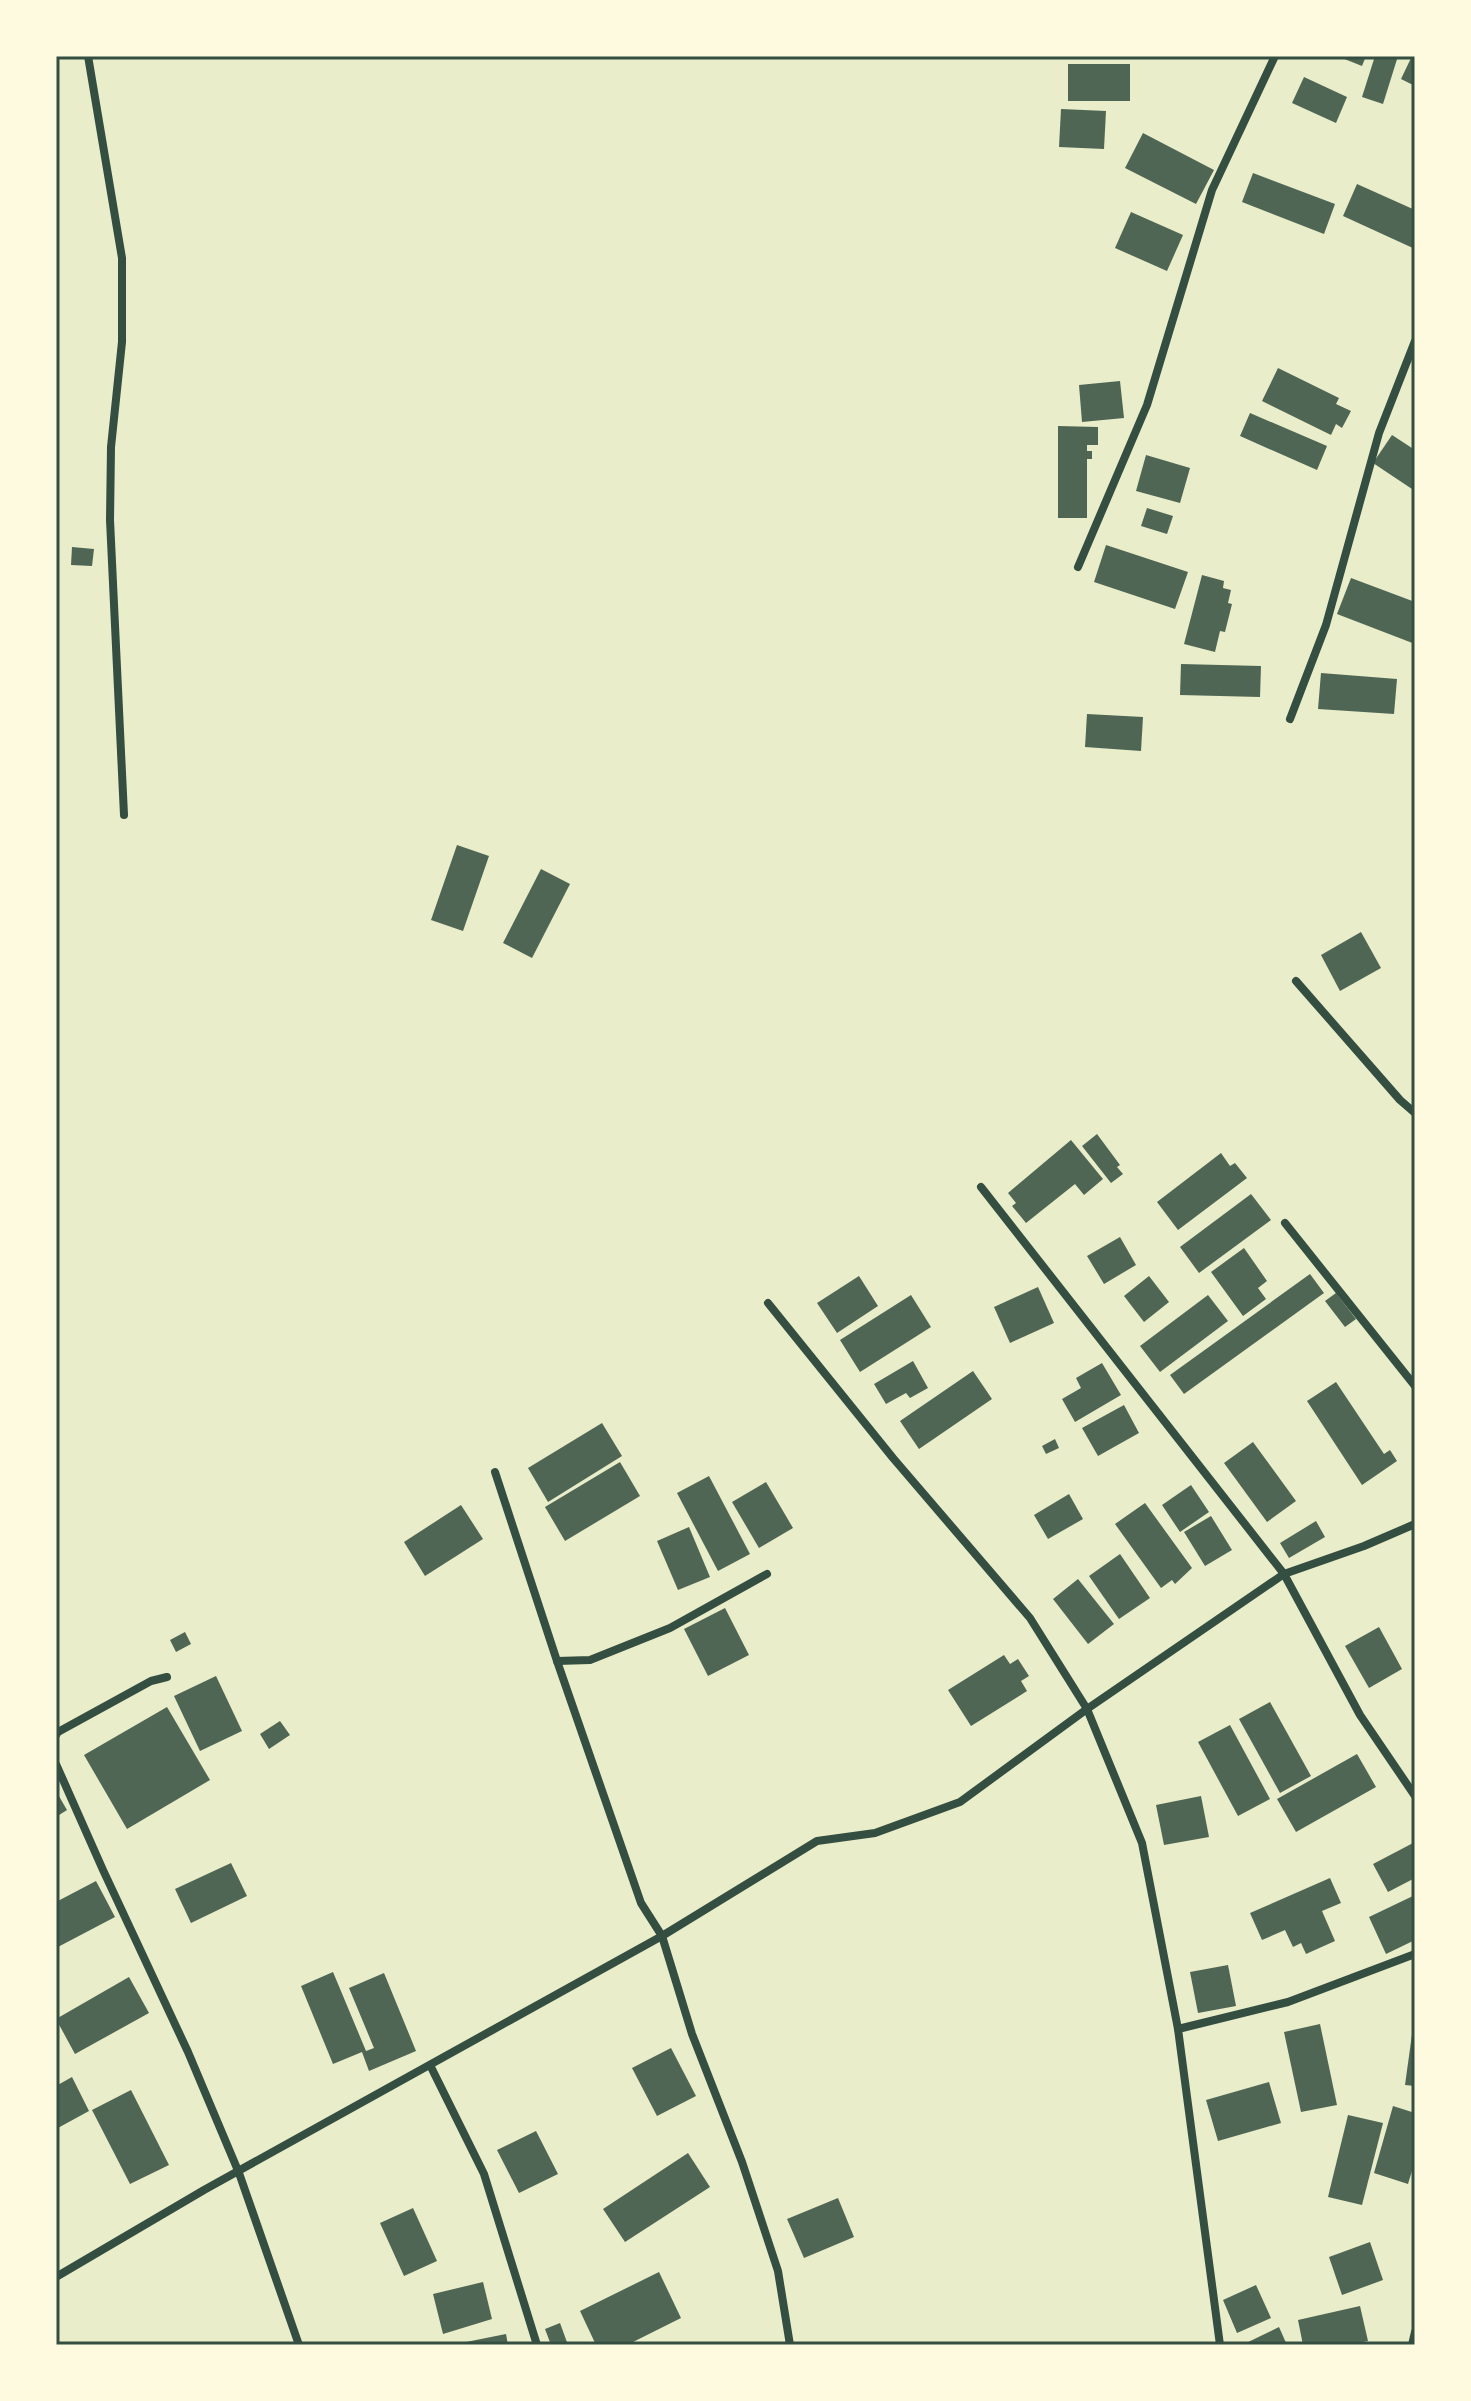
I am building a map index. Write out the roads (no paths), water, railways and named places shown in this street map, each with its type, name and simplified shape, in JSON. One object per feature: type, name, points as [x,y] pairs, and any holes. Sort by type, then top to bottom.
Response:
[{"type":"street","points":[[88,56],[122,258],[122,342],[111,447],[110,520],[124,815]]},
{"type":"street","points":[[1078,567],[1147,405],[1212,190],[1275,56]]},
{"type":"street","points":[[1290,719],[1326,625],[1379,433],[1415,341]]},
{"type":"street","points":[[1296,981],[1400,1100],[1415,1113]]},
{"type":"street","points":[[981,1187],[1284,1574],[1360,1715],[1415,1796]]},
{"type":"street","points":[[1285,1223],[1415,1386]]},
{"type":"street","points":[[768,1303],[893,1458],[1030,1618],[1087,1709],[1142,1843],[1178,2029],[1220,2345]]},
{"type":"street","points":[[495,1472],[641,1903],[662,1936],[692,2034],[742,2162],[778,2271],[790,2345]]},
{"type":"street","points":[[56,2277],[204,2190],[662,1936],[817,1841],[875,1833],[960,1802],[1087,1709],[1284,1574],[1415,1524]]},
{"type":"street","points":[[557,1661],[590,1660],[670,1628],[767,1574]]},
{"type":"street","points":[[56,1735],[151,1681],[167,1677]]},
{"type":"street","points":[[56,1764],[188,2052],[239,2173],[299,2345]]},
{"type":"street","points":[[1178,2029],[1288,2002],[1415,1954]]},
{"type":"street","points":[[430,2065],[484,2174],[537,2345]]},
{"type":"street","points":[[1412,2345],[1415,2332]]}]
